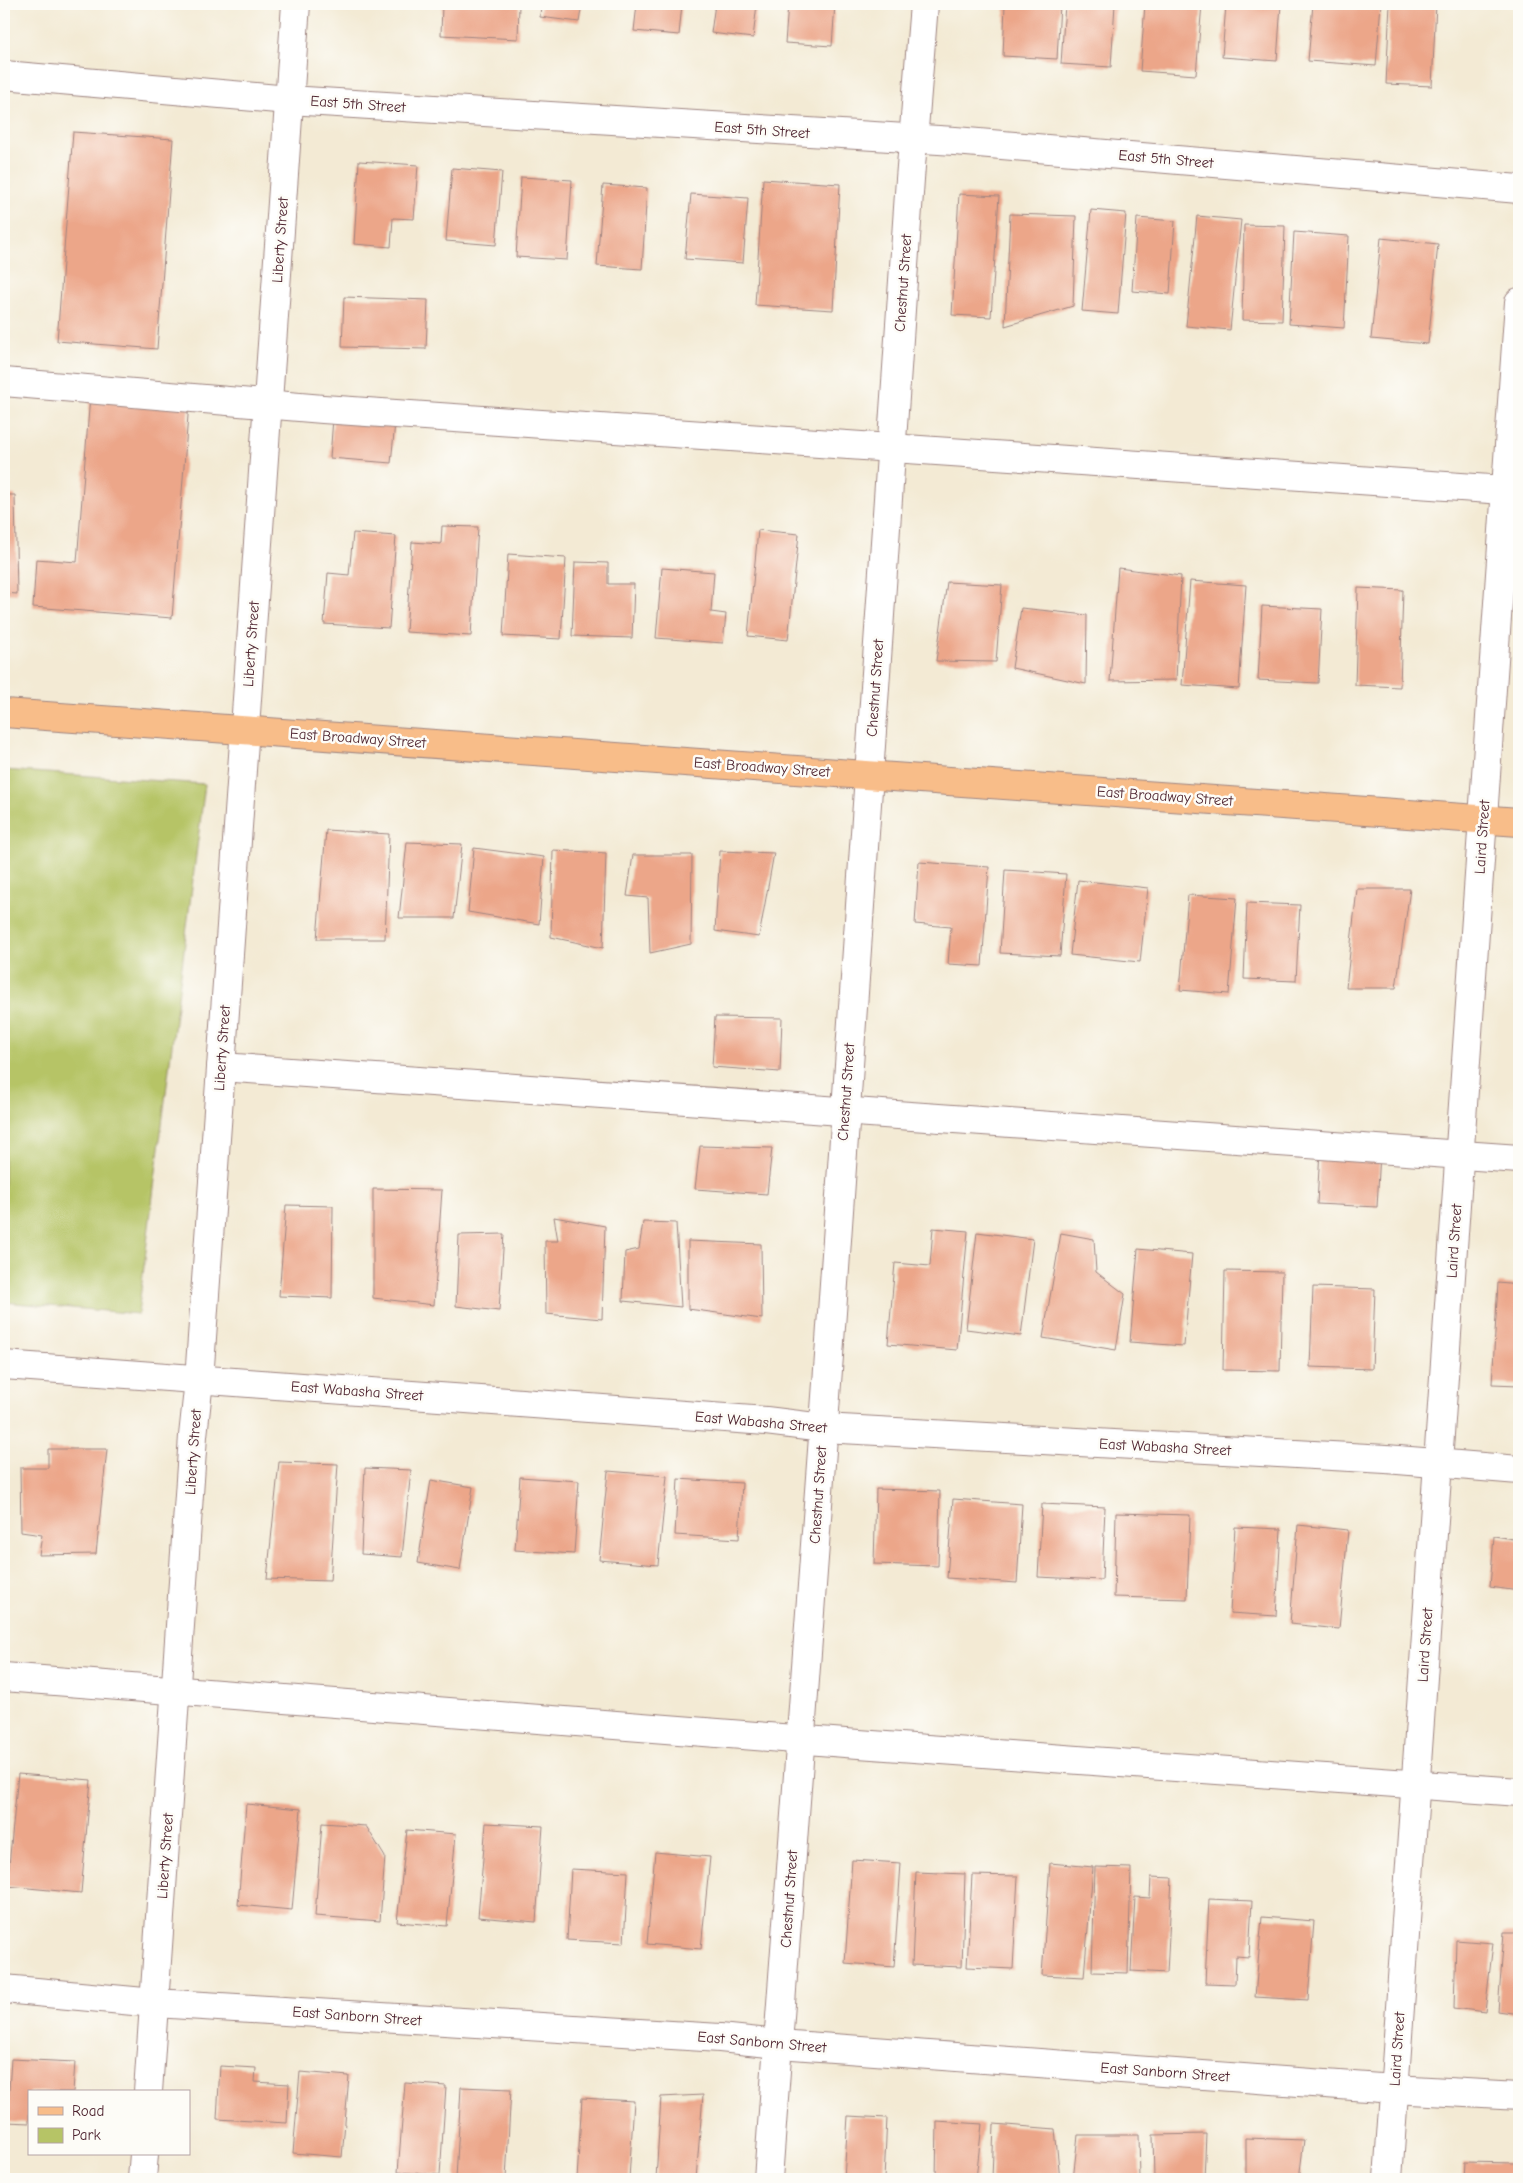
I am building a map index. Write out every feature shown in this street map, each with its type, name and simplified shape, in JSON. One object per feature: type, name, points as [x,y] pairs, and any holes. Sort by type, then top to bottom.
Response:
[{"type":"main road","name":"East Broadway Street","points":[[4,713],[1519,822]]},
{"type":"street","name":"Liberty Street","points":[[148,2090],[193,1436],[199,1380],[296,4]]},
{"type":"street","name":"Chestnut Street","points":[[768,2179],[924,4]]},
{"type":"street","name":"East 5th Street","points":[[4,76],[289,100],[914,140],[1519,190]]},
{"type":"street","name":"Laird Street","points":[[1388,2179],[1483,819],[1513,490],[1519,302]]},
{"type":"street","points":[[4,382],[268,405],[1513,490]]},
{"type":"street","points":[[221,1067],[1519,1159]]},
{"type":"street","name":"East Wabasha Street","points":[[4,1365],[766,1421],[823,1428],[1376,1458],[1519,1470]]},
{"type":"street","points":[[4,1678],[800,1740],[1519,1792]]},
{"type":"street","name":"East Sanborn Street","points":[[4,1989],[155,2003],[720,2038],[779,2044],[1394,2089],[1519,2096]]},
{"type":"street","points":[[142,2179],[144,2156]]},
{"type":"green space","points":[[4,770],[205,784],[138,1314],[4,1302]]},
{"type":"building","points":[[442,4],[519,4],[518,39],[441,35]]},
{"type":"building","points":[[541,4],[582,4],[579,22],[540,17]]},
{"type":"building","points":[[637,4],[682,4],[679,35],[634,31]]},
{"type":"building","points":[[715,4],[757,4],[753,38],[711,33]]},
{"type":"building","points":[[788,4],[835,4],[832,46],[785,43]]},
{"type":"building","points":[[1005,4],[1060,4],[1057,59],[1003,56]]},
{"type":"building","points":[[1065,4],[1115,4],[1111,67],[1061,64]]},
{"type":"building","points":[[1145,4],[1202,4],[1196,75],[1140,71]]},
{"type":"building","points":[[1226,4],[1281,4],[1277,61],[1222,57]]},
{"type":"building","points":[[1313,4],[1381,4],[1376,66],[1308,61]]},
{"type":"building","points":[[1390,4],[1436,4],[1432,86],[1386,84]]},
{"type":"building","points":[[73,132],[173,139],[157,349],[57,341]]},
{"type":"building","points":[[359,161],[418,165],[414,219],[393,218],[391,247],[354,244]]},
{"type":"building","points":[[452,168],[502,172],[496,245],[446,241]]},
{"type":"building","points":[[521,177],[572,180],[567,260],[516,257]]},
{"type":"building","points":[[763,179],[840,184],[833,310],[755,305]]},
{"type":"building","points":[[603,185],[647,188],[642,269],[597,266]]},
{"type":"building","points":[[691,194],[748,198],[743,263],[685,259]]},
{"type":"building","points":[[959,194],[999,196],[991,317],[952,315]]},
{"type":"building","points":[[1091,210],[1126,213],[1118,314],[1082,311]]},
{"type":"building","points":[[1010,214],[1076,216],[1073,306],[1005,326]]},
{"type":"building","points":[[1197,216],[1241,220],[1230,330],[1186,326]]},
{"type":"building","points":[[1137,218],[1175,221],[1170,294],[1132,291]]},
{"type":"building","points":[[1244,225],[1285,226],[1282,321],[1242,320]]},
{"type":"building","points":[[1294,232],[1349,236],[1344,328],[1289,324]]},
{"type":"building","points":[[1381,238],[1438,244],[1428,344],[1371,339]]},
{"type":"building","points":[[344,297],[428,300],[426,349],[342,347]]},
{"type":"building","points":[[90,396],[189,403],[172,618],[33,607],[36,559],[77,562]]},
{"type":"building","points":[[333,418],[395,423],[391,463],[330,458]]},
{"type":"building","points":[[4,495],[15,495],[17,594],[4,593]]},
{"type":"building","points":[[442,526],[478,527],[471,636],[406,632],[412,542],[441,544]]},
{"type":"building","points":[[758,530],[799,534],[788,640],[748,636]]},
{"type":"building","points":[[353,533],[396,536],[389,628],[324,624],[328,573],[349,575]]},
{"type":"building","points":[[508,554],[566,558],[561,639],[503,636]]},
{"type":"building","points":[[575,562],[608,563],[608,584],[634,584],[632,638],[572,636]]},
{"type":"building","points":[[662,568],[714,572],[711,612],[726,614],[723,643],[656,638]]},
{"type":"building","points":[[1118,568],[1181,576],[1176,680],[1110,681]]},
{"type":"building","points":[[1190,581],[1246,585],[1239,689],[1182,685]]},
{"type":"building","points":[[947,582],[1002,585],[996,662],[936,661]]},
{"type":"building","points":[[1358,588],[1403,590],[1400,687],[1355,685]]},
{"type":"building","points":[[1262,606],[1322,609],[1318,683],[1258,680]]},
{"type":"building","points":[[1021,608],[1087,615],[1086,684],[1012,668]]},
{"type":"building","points":[[326,830],[389,834],[385,939],[317,939]]},
{"type":"building","points":[[407,842],[462,844],[454,918],[399,918]]},
{"type":"building","points":[[474,848],[544,857],[539,924],[468,912]]},
{"type":"building","points":[[553,850],[606,853],[603,948],[551,937]]},
{"type":"building","points":[[720,851],[774,853],[759,937],[715,931]]},
{"type":"building","points":[[633,855],[692,855],[691,944],[650,953],[648,898],[627,896]]},
{"type":"building","points":[[919,862],[989,867],[982,966],[948,964],[951,927],[915,924]]},
{"type":"building","points":[[1005,870],[1066,874],[1060,956],[1000,953]]},
{"type":"building","points":[[1078,880],[1148,888],[1140,962],[1070,955]]},
{"type":"building","points":[[1357,889],[1410,889],[1396,988],[1346,988]]},
{"type":"building","points":[[1188,895],[1237,898],[1229,994],[1180,990]]},
{"type":"building","points":[[1247,903],[1300,905],[1296,981],[1244,979]]},
{"type":"building","points":[[715,1017],[782,1018],[780,1072],[712,1067]]},
{"type":"building","points":[[700,1146],[772,1148],[767,1194],[695,1189]]},
{"type":"building","points":[[1320,1150],[1380,1153],[1377,1207],[1317,1204]]},
{"type":"building","points":[[373,1189],[442,1190],[434,1305],[373,1298]]},
{"type":"building","points":[[286,1205],[333,1206],[332,1298],[279,1296]]},
{"type":"building","points":[[554,1217],[605,1226],[602,1319],[546,1314],[545,1241],[558,1241]]},
{"type":"building","points":[[643,1222],[676,1223],[681,1307],[623,1301],[625,1252],[639,1249]]},
{"type":"building","points":[[933,1228],[968,1231],[957,1350],[888,1344],[895,1263],[930,1266]]},
{"type":"building","points":[[977,1232],[1033,1239],[1021,1336],[966,1329]]},
{"type":"building","points":[[1061,1233],[1094,1239],[1096,1272],[1125,1294],[1116,1350],[1043,1338]]},
{"type":"building","points":[[504,1234],[499,1311],[456,1306],[459,1235]]},
{"type":"building","points":[[688,1241],[761,1244],[762,1319],[688,1309]]},
{"type":"building","points":[[1138,1249],[1192,1254],[1184,1346],[1130,1342]]},
{"type":"building","points":[[1225,1271],[1282,1272],[1280,1371],[1223,1370]]},
{"type":"building","points":[[1498,1283],[1519,1285],[1519,1385],[1492,1384]]},
{"type":"building","points":[[1313,1287],[1375,1289],[1372,1369],[1310,1367]]},
{"type":"building","points":[[48,1449],[107,1449],[96,1554],[39,1555],[42,1535],[21,1532],[20,1468],[48,1468]]},
{"type":"building","points":[[279,1462],[338,1464],[330,1581],[267,1579]]},
{"type":"building","points":[[365,1468],[411,1470],[402,1557],[361,1554]]},
{"type":"building","points":[[608,1471],[667,1476],[658,1565],[599,1560]]},
{"type":"building","points":[[520,1477],[579,1481],[574,1554],[515,1550]]},
{"type":"building","points":[[678,1479],[742,1483],[739,1539],[675,1535]]},
{"type":"building","points":[[431,1480],[473,1487],[460,1570],[418,1563]]},
{"type":"building","points":[[876,1489],[940,1491],[938,1566],[874,1564]]},
{"type":"building","points":[[953,1499],[1022,1504],[1017,1583],[947,1578]]},
{"type":"building","points":[[1042,1504],[1105,1507],[1102,1580],[1038,1577]]},
{"type":"building","points":[[1116,1513],[1190,1515],[1187,1599],[1114,1597]]},
{"type":"building","points":[[1298,1525],[1348,1530],[1339,1629],[1290,1624]]},
{"type":"building","points":[[1235,1527],[1281,1529],[1276,1616],[1230,1613]]},
{"type":"building","points":[[1494,1536],[1519,1540],[1519,1591],[1490,1587]]},
{"type":"building","points":[[18,1774],[91,1780],[81,1893],[7,1886]]},
{"type":"building","points":[[246,1804],[301,1809],[292,1910],[238,1905]]},
{"type":"building","points":[[322,1823],[366,1826],[385,1857],[380,1921],[315,1916]]},
{"type":"building","points":[[486,1823],[543,1826],[536,1922],[478,1917]]},
{"type":"building","points":[[407,1830],[456,1834],[447,1926],[397,1922]]},
{"type":"building","points":[[655,1852],[710,1857],[701,1949],[647,1944]]},
{"type":"building","points":[[852,1860],[901,1863],[894,1967],[845,1963]]},
{"type":"building","points":[[1050,1863],[1093,1867],[1084,1977],[1042,1975]]},
{"type":"building","points":[[1095,1867],[1131,1868],[1128,1973],[1092,1972]]},
{"type":"building","points":[[571,1869],[628,1872],[624,1943],[567,1940]]},
{"type":"building","points":[[916,1872],[965,1874],[962,1967],[912,1965]]},
{"type":"building","points":[[972,1875],[1018,1876],[1013,1969],[967,1967]]},
{"type":"building","points":[[1151,1877],[1172,1878],[1167,1973],[1131,1971],[1135,1897],[1150,1898]]},
{"type":"building","points":[[1209,1899],[1252,1901],[1249,1957],[1236,1956],[1235,1984],[1205,1983]]},
{"type":"building","points":[[1262,1917],[1314,1921],[1308,2000],[1255,1997]]},
{"type":"building","points":[[1504,1932],[1519,1932],[1519,2014],[1498,2011]]},
{"type":"building","points":[[1456,1940],[1493,1943],[1485,2012],[1454,2008]]},
{"type":"building","points":[[11,2059],[75,2062],[73,2090],[28,2090],[28,2123],[7,2122]]},
{"type":"building","points":[[220,2066],[256,2068],[255,2082],[289,2084],[287,2123],[217,2119]]},
{"type":"building","points":[[300,2072],[349,2076],[342,2157],[293,2153]]},
{"type":"building","points":[[405,2083],[446,2086],[440,2175],[398,2172]]},
{"type":"building","points":[[461,2087],[511,2089],[506,2179],[456,2179]]},
{"type":"building","points":[[703,2095],[696,2179],[656,2179],[661,2097]]},
{"type":"building","points":[[582,2098],[634,2101],[629,2179],[577,2179]]},
{"type":"building","points":[[848,2116],[887,2118],[884,2179],[844,2179]]},
{"type":"building","points":[[937,2121],[982,2124],[976,2179],[936,2179]]},
{"type":"building","points":[[994,2124],[1055,2129],[1060,2179],[992,2179]]},
{"type":"building","points":[[1206,2134],[1204,2179],[1154,2179],[1153,2135]]},
{"type":"building","points":[[1078,2135],[1139,2135],[1140,2179],[1073,2179]]},
{"type":"building","points":[[1246,2138],[1304,2140],[1299,2179],[1246,2179]]},
{"type":"building","points":[[1464,2162],[1516,2163],[1515,2179],[1463,2179]]}]
